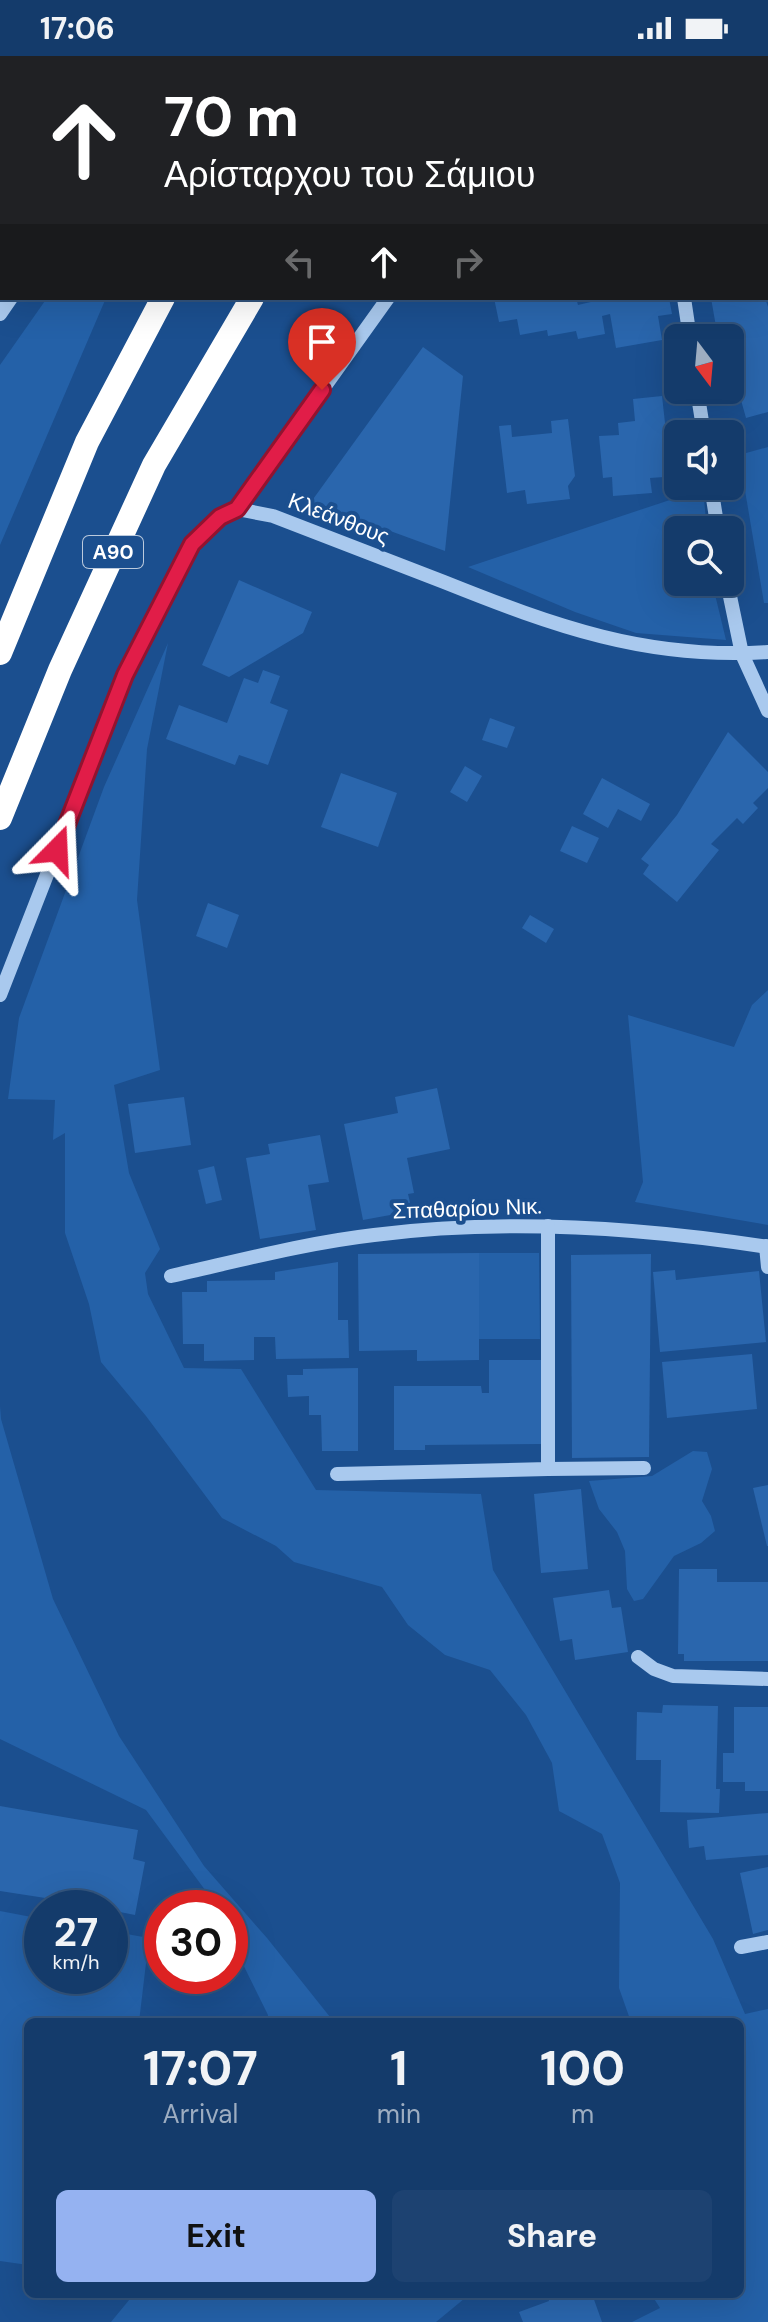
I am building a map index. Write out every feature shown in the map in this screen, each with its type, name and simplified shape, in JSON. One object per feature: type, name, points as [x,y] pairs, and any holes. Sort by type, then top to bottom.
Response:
[{"type":"highway","name":"Α90","points":[[0,653],[87,442],[162,300]]},
{"type":"highway","name":"Α90","points":[[0,818],[60,670],[154,465],[251,300]]},
{"type":"street","points":[[0,995],[125,675],[192,544],[220,517],[237,509],[387,300]]},
{"type":"street","points":[[684,300],[688,324]]},
{"type":"street","name":"Κλεάνθους","points":[[237,509],[273,516],[505,607],[627,644],[674,651],[768,652]]},
{"type":"street","points":[[730,596],[742,654],[768,711]]},
{"type":"street","points":[[548,1226],[548,1469]]},
{"type":"street","name":"Σπαθαρίου Νικ.","points":[[171,1276],[284,1250],[374,1235],[458,1227],[548,1226],[652,1232],[767,1247]]},
{"type":"street","points":[[767,1247],[768,1267]]},
{"type":"street","points":[[337,1474],[644,1468]]},
{"type":"street","points":[[638,1657],[654,1669],[673,1676],[768,1679]]},
{"type":"street","points":[[741,1947],[768,1942]]},
{"type":"shaded area","points":[[46,300],[105,300],[0,545],[0,365]]},
{"type":"shaded area","points":[[768,447],[768,603],[764,603],[744,485],[744,454]]},
{"type":"shaded area","points":[[670,500],[704,500],[706,516],[664,516],[664,596],[715,596],[726,640],[636,633],[575,612],[468,567]]},
{"type":"shaded area","points":[[168,643],[147,749],[137,900],[160,1070],[114,1085],[129,1173],[160,1249],[145,1273],[148,1294],[184,1368],[241,1369],[316,1490],[481,1494],[493,1570],[713,1939],[745,2014],[768,2009],[768,2322],[632,2322],[660,2308],[654,2298],[744,2298],[744,2018],[630,2018],[619,1988],[620,1883],[602,1834],[559,1811],[552,1763],[526,1715],[490,1670],[445,1655],[408,1625],[382,1587],[294,1562],[276,1546],[222,1518],[146,1416],[101,1362],[89,1304],[65,1233],[65,1133],[53,1140],[55,1100],[8,1099],[19,1018],[104,787]]},
{"type":"shaded area","points":[[768,990],[768,1225],[635,1202],[643,1182],[628,1015],[734,1047],[752,1005]]},
{"type":"shaded area","points":[[479,1253],[539,1253],[540,1339],[479,1339]]},
{"type":"shaded area","points":[[0,1406],[1,1419],[53,1599],[119,1736],[204,1866],[225,1890],[205,1890],[146,1810],[0,1739]]},
{"type":"shaded area","points":[[693,1451],[707,1452],[712,1469],[702,1501],[715,1531],[701,1543],[674,1556],[643,1599],[634,1601],[627,1589],[625,1551],[617,1532],[599,1509],[589,1481],[652,1476]]},
{"type":"shaded area","points":[[0,1911],[24,1916],[24,1994],[128,1994],[128,1934],[144,1937],[139,2018],[24,2018],[24,2264],[0,2261]]},
{"type":"shaded area","points":[[248,1916],[331,2018],[268,2018],[248,1974]]},
{"type":"shaded area","points":[[131,2298],[465,2298],[436,2322],[111,2322]]},
{"type":"building","points":[[494,300],[577,300],[578,305],[595,300],[669,300],[672,314],[658,316],[662,340],[616,348],[610,314],[602,316],[605,334],[578,339],[576,331],[548,336],[547,330],[520,335],[517,319],[499,322]]},
{"type":"building","points":[[711,300],[766,300],[768,307],[768,412],[746,418],[742,404],[744,324],[716,324]]},
{"type":"building","points":[[423,347],[463,376],[445,551],[311,502]]},
{"type":"building","points":[[662,396],[664,477],[650,478],[652,493],[613,496],[612,477],[603,478],[599,436],[619,435],[618,423],[635,421],[633,399]]},
{"type":"building","points":[[568,419],[575,476],[568,486],[570,499],[527,504],[525,490],[507,493],[499,426],[511,425],[512,437],[552,433],[551,421]]},
{"type":"building","points":[[239,580],[312,612],[303,633],[229,677],[202,665]]},
{"type":"building","points":[[263,670],[280,676],[270,703],[288,710],[268,765],[239,755],[235,765],[166,739],[179,705],[227,723],[244,678],[258,683]]},
{"type":"building","points":[[490,718],[515,727],[507,748],[482,740]]},
{"type":"building","points":[[728,732],[768,772],[768,788],[753,803],[758,808],[743,824],[737,818],[711,844],[719,850],[677,902],[643,874],[649,865],[641,859],[677,815]]},
{"type":"building","points":[[465,766],[482,776],[467,802],[450,792]]},
{"type":"building","points":[[341,773],[397,793],[378,847],[321,827]]},
{"type":"building","points":[[602,778],[650,804],[641,821],[618,809],[608,828],[583,814]]},
{"type":"building","points":[[572,826],[599,838],[587,863],[560,851]]},
{"type":"building","points":[[208,903],[239,915],[227,948],[196,936]]},
{"type":"building","points":[[530,915],[554,929],[546,943],[522,928]]},
{"type":"building","points":[[437,1088],[450,1149],[407,1158],[414,1193],[408,1194],[412,1211],[363,1220],[344,1124],[398,1113],[395,1097]]},
{"type":"building","points":[[184,1097],[191,1145],[135,1153],[128,1104]]},
{"type":"building","points":[[320,1135],[329,1182],[308,1185],[316,1230],[260,1239],[246,1158],[270,1154],[268,1144]]},
{"type":"building","points":[[214,1166],[222,1200],[206,1204],[198,1170]]},
{"type":"building","points":[[479,1253],[479,1360],[417,1361],[417,1350],[359,1351],[358,1254]]},
{"type":"building","points":[[651,1254],[649,1457],[572,1458],[571,1255]]},
{"type":"building","points":[[338,1262],[338,1320],[348,1320],[349,1358],[276,1359],[275,1337],[254,1337],[254,1360],[204,1361],[204,1344],[183,1344],[182,1292],[207,1292],[207,1281],[275,1280],[275,1272]]},
{"type":"building","points":[[675,1270],[676,1280],[759,1271],[766,1342],[660,1352],[653,1272]]},
{"type":"building","points":[[752,1354],[757,1409],[667,1418],[662,1362]]},
{"type":"building","points":[[489,1360],[541,1360],[541,1444],[425,1445],[425,1450],[394,1450],[394,1386],[481,1386],[482,1393],[489,1393]]},
{"type":"building","points":[[358,1368],[358,1451],[322,1451],[321,1415],[309,1415],[309,1396],[288,1397],[287,1375],[303,1375],[303,1369]]},
{"type":"building","points":[[768,1485],[768,1546],[767,1546],[753,1488]]},
{"type":"building","points":[[581,1489],[588,1569],[541,1573],[534,1494]]},
{"type":"building","points":[[679,1569],[717,1569],[717,1582],[768,1582],[768,1661],[684,1661],[684,1654],[678,1654]]},
{"type":"building","points":[[609,1590],[612,1608],[621,1607],[628,1652],[575,1660],[572,1639],[560,1641],[553,1598]]},
{"type":"building","points":[[663,1705],[718,1706],[716,1789],[720,1789],[719,1813],[660,1812],[661,1760],[636,1760],[637,1712],[662,1713]]},
{"type":"building","points":[[734,1707],[768,1707],[768,1791],[745,1791],[745,1782],[723,1782],[723,1753],[734,1753]]},
{"type":"building","points":[[0,1806],[138,1830],[133,1859],[145,1862],[135,1915],[128,1914],[128,1890],[24,1890],[24,1895],[0,1891]]},
{"type":"building","points":[[768,1813],[768,1855],[706,1860],[704,1846],[689,1848],[687,1820]]},
{"type":"building","points":[[768,1867],[768,1930],[753,1934],[740,1873]]},
{"type":"building","points":[[548,2298],[593,2298],[602,2322],[523,2322],[519,2312],[549,2301]]},
{"type":"route","points":[[57,850],[125,675],[192,544],[207,527],[237,509],[322,390]]}]
